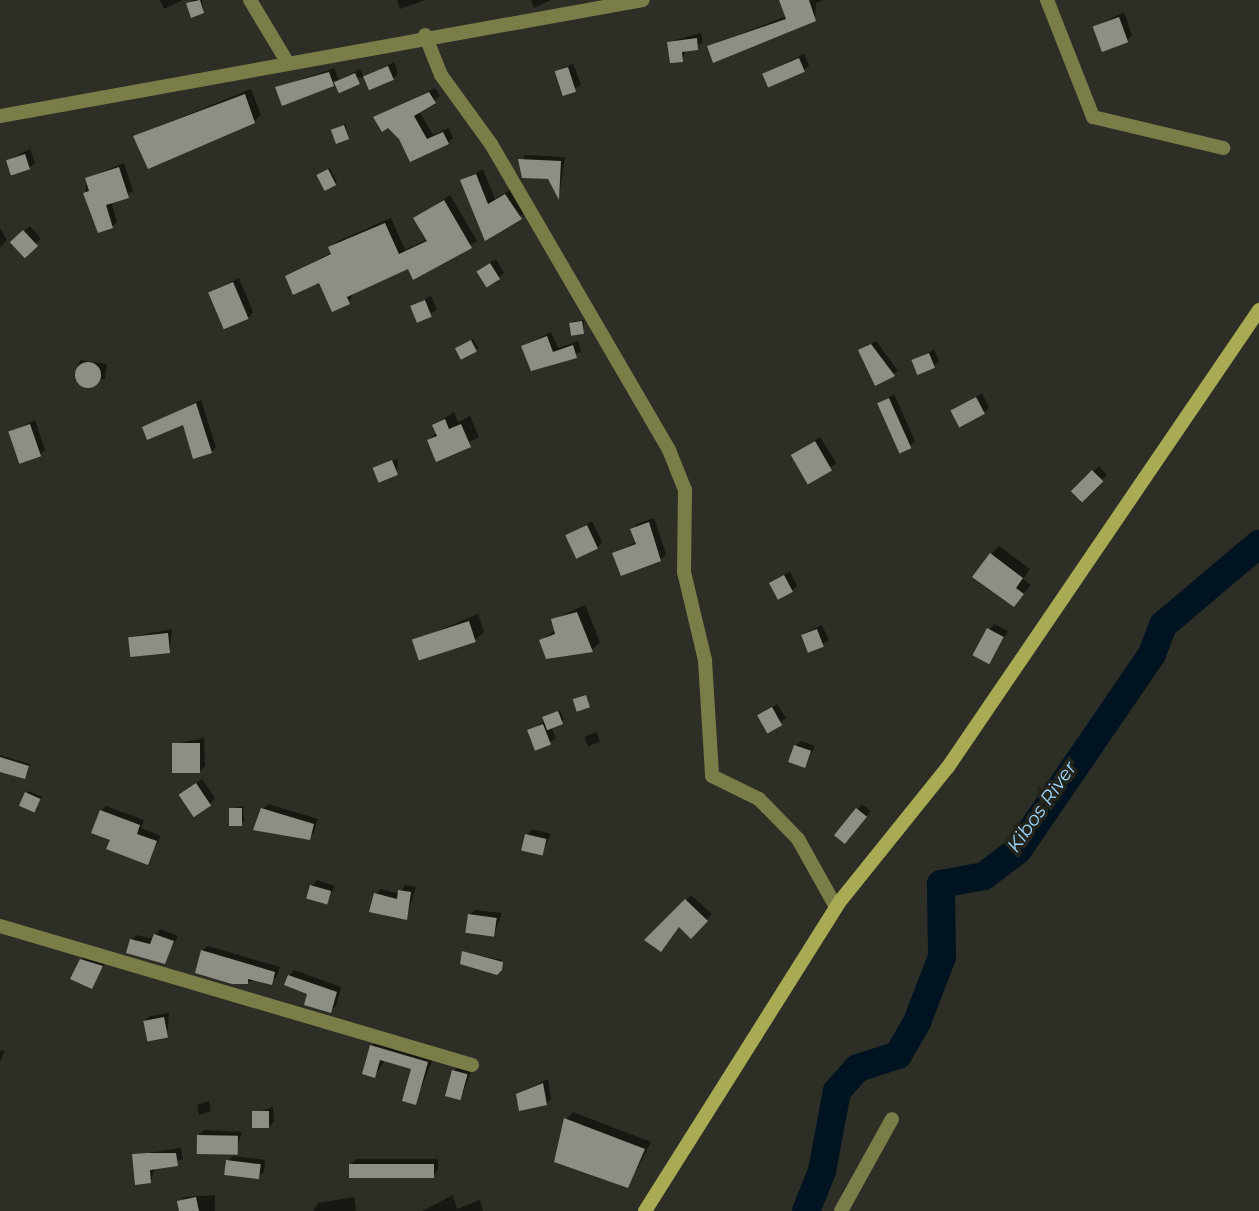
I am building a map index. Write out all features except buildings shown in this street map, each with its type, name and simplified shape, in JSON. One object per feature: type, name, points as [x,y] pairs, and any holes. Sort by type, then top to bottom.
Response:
[{"type":"main road","points":[[645,1211],[836,907],[948,766],[1259,310]]},
{"type":"street","points":[[250,0],[286,60]]},
{"type":"street","points":[[0,116],[286,60],[643,0]]},
{"type":"street","points":[[1047,0],[1093,117],[1223,148]]},
{"type":"street","points":[[425,35],[441,75],[491,144],[681,480],[684,572],[705,660],[712,776],[759,799],[798,839],[836,907]]},
{"type":"street","points":[[0,926],[472,1065]]},
{"type":"street","points":[[841,1211],[891,1119]]},
{"type":"waterway","name":"Kibos River","points":[[806,1211],[822,1171],[837,1091],[858,1068],[898,1055],[917,1022],[942,957],[941,884],[984,876],[1018,850],[1152,654],[1163,625],[1259,544]]}]
